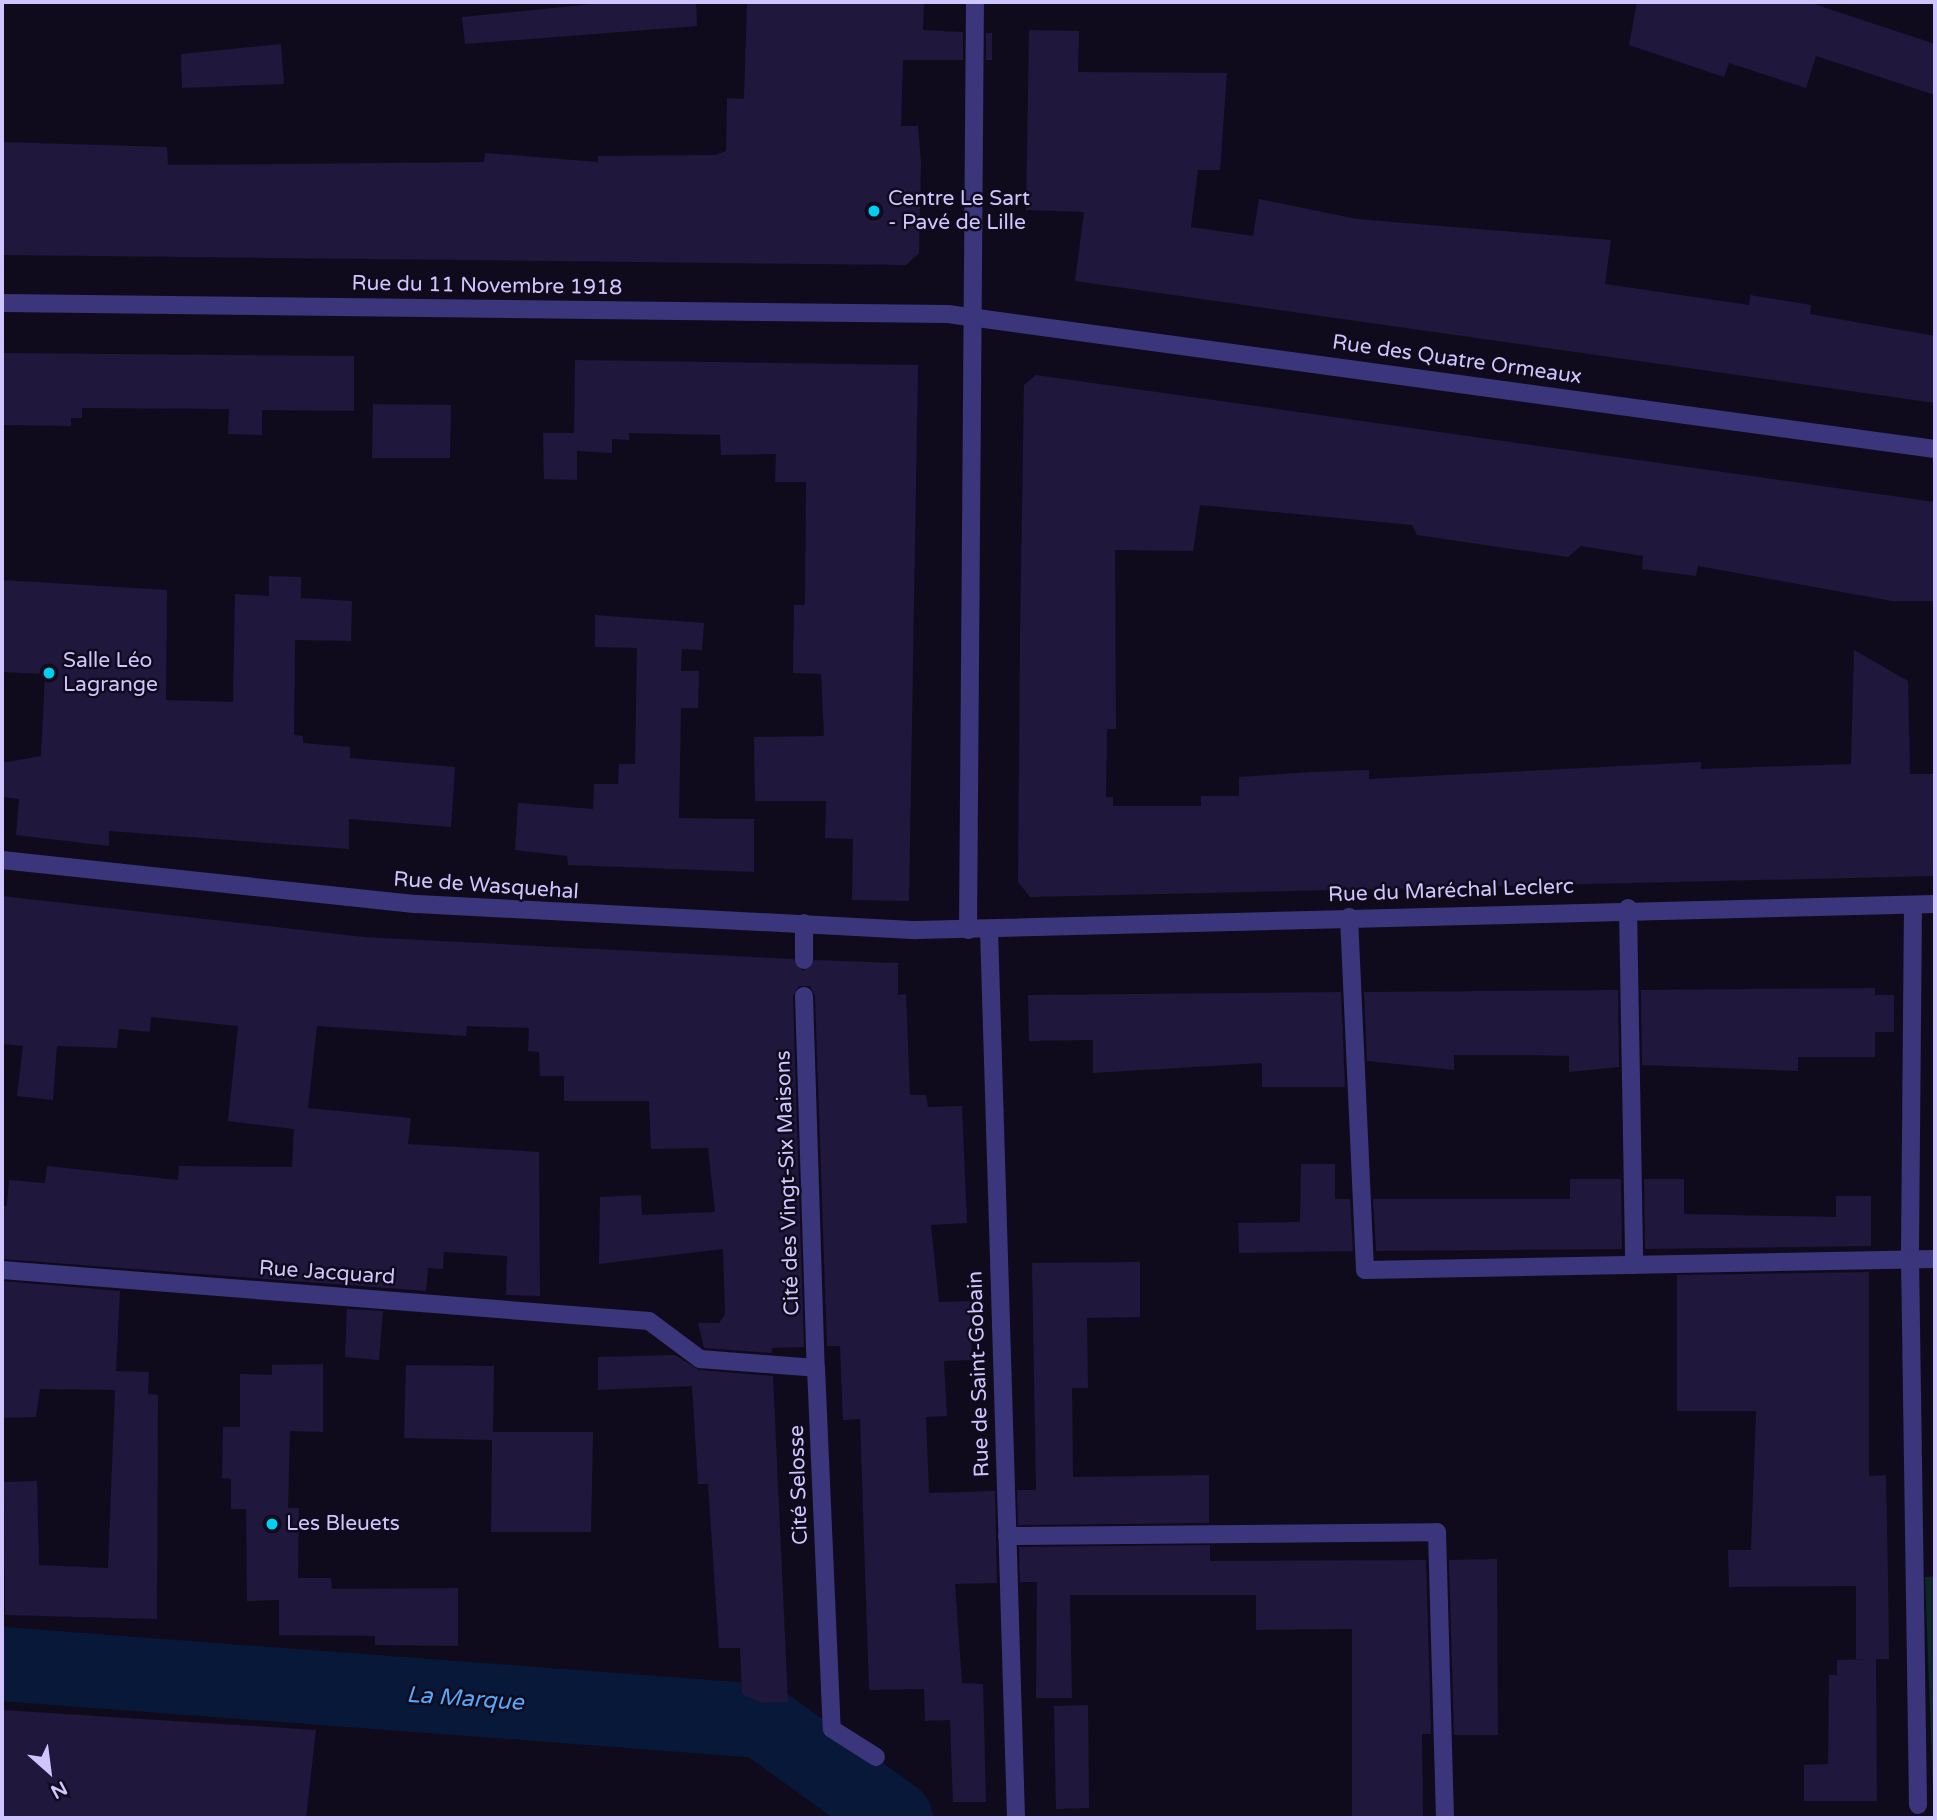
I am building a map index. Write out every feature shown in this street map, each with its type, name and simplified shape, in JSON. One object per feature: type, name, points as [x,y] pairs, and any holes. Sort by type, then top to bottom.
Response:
[{"type":"street","points":[[968,930],[975,2]]},
{"type":"street","name":"Rue du 11 Novembre 1918","points":[[2,303],[972,316]]},
{"type":"street","name":"Rue des Quatre Ormeaux","points":[[972,316],[1935,449]]},
{"type":"street","name":"Rue de Wasquehal","points":[[2,860],[417,904],[968,930]]},
{"type":"street","name":"Rue du Maréchal Leclerc","points":[[968,930],[1628,908],[1935,904]]},
{"type":"street","points":[[1913,905],[1910,1258],[1918,1805]]},
{"type":"street","points":[[1628,908],[1634,1265]]},
{"type":"street","points":[[1349,917],[1365,1270],[1935,1259]]},
{"type":"street","points":[[804,923],[804,960]]},
{"type":"street","name":"Rue de Saint-Gobain","points":[[989,929],[1016,1818]]},
{"type":"street","name":"Cité des Vingt-Six Maisons","points":[[804,996],[817,1368]]},
{"type":"street","name":"Rue Jacquard","points":[[2,1270],[649,1321],[700,1359],[772,1359],[817,1368]]},
{"type":"street","name":"Cité Selosse","points":[[817,1368],[832,1729],[876,1757]]},
{"type":"street","points":[[1007,1536],[1437,1532],[1445,1818]]},
{"type":"green space","points":[[1935,1576],[1935,1818],[1934,1818],[1925,1577]]},
{"type":"building","points":[[613,2],[696,2],[697,26],[465,44],[462,17]]},
{"type":"building","points":[[1637,2],[1808,2],[1935,44],[1935,95],[1816,56],[1806,88],[1729,63],[1724,77],[1629,45]]},
{"type":"building","points":[[747,3],[924,3],[923,30],[963,32],[963,60],[903,60],[901,126],[918,126],[921,161],[919,253],[906,265],[2,255],[2,142],[167,147],[168,165],[484,162],[485,153],[598,162],[598,156],[715,155],[726,151],[727,98],[744,99]]},
{"type":"building","points":[[1029,30],[1079,31],[1078,72],[1227,73],[1220,170],[1198,170],[1191,227],[1253,236],[1259,199],[1357,219],[1611,240],[1605,284],[1749,305],[1750,295],[1811,305],[1810,314],[1935,336],[1935,403],[1075,281],[1084,212],[1026,210]]},
{"type":"building","points":[[986,33],[992,33],[992,60],[986,60]]},
{"type":"building","points":[[281,44],[284,84],[182,88],[181,54]]},
{"type":"building","points":[[2,353],[354,356],[354,411],[262,410],[262,435],[228,434],[229,409],[82,408],[82,418],[71,418],[71,426],[2,425]]},
{"type":"building","points":[[575,360],[918,365],[909,901],[852,900],[853,839],[825,838],[826,801],[755,801],[754,737],[824,736],[821,674],[793,673],[794,605],[805,605],[806,482],[775,482],[776,454],[721,455],[720,435],[629,433],[629,440],[612,439],[612,453],[577,451],[577,480],[544,479],[543,433],[574,433]]},
{"type":"building","points":[[1036,375],[1935,502],[1935,601],[1892,601],[1698,566],[1696,576],[1642,569],[1643,556],[1581,546],[1568,557],[1417,535],[1412,525],[1200,505],[1193,551],[1115,550],[1116,729],[1107,729],[1106,797],[1113,797],[1113,806],[1201,806],[1201,796],[1239,796],[1239,777],[1312,772],[1369,770],[1369,779],[1701,762],[1701,769],[1851,764],[1854,650],[1908,681],[1910,774],[1935,774],[1935,876],[1030,897],[1018,882],[1020,637],[1024,385]]},
{"type":"building","points":[[373,404],[451,405],[450,458],[372,458]]},
{"type":"building","points":[[269,576],[301,577],[301,598],[352,601],[351,641],[295,640],[294,735],[303,736],[303,743],[350,747],[350,758],[455,767],[451,827],[349,819],[349,849],[109,831],[109,846],[16,835],[19,799],[2,797],[2,763],[41,756],[45,674],[2,672],[2,580],[167,590],[166,700],[233,702],[235,594],[269,596]]},
{"type":"building","points":[[595,615],[704,623],[702,650],[682,649],[681,671],[699,671],[698,708],[681,708],[679,818],[754,819],[754,872],[568,865],[567,856],[515,850],[518,803],[593,809],[594,784],[618,784],[619,764],[635,764],[637,648],[595,647]]},
{"type":"building","points":[[2,896],[364,937],[793,959],[803,971],[815,960],[898,963],[898,995],[906,994],[910,1095],[926,1095],[928,1107],[962,1106],[967,1223],[931,1225],[939,1302],[970,1301],[972,1360],[944,1361],[947,1416],[926,1417],[929,1493],[995,1491],[997,1583],[955,1584],[962,1683],[983,1684],[986,1802],[953,1802],[950,1720],[925,1721],[924,1689],[869,1690],[860,1419],[843,1420],[840,1346],[827,1346],[815,996],[810,986],[799,986],[793,996],[804,1347],[772,1348],[772,1353],[704,1348],[698,1323],[719,1323],[725,1314],[723,1249],[599,1264],[600,1197],[641,1195],[642,1215],[715,1212],[708,1148],[651,1149],[649,1101],[564,1101],[564,1076],[540,1076],[539,1052],[528,1051],[529,1028],[467,1026],[466,1036],[317,1026],[308,1108],[411,1118],[408,1144],[539,1152],[540,1296],[506,1295],[507,1256],[444,1252],[443,1269],[428,1268],[426,1291],[2,1259],[2,1205],[7,1206],[9,1180],[45,1183],[47,1166],[178,1180],[179,1166],[292,1167],[294,1129],[228,1121],[238,1026],[151,1017],[150,1032],[119,1029],[117,1048],[57,1046],[53,1100],[17,1096],[23,1046],[2,1044]]},
{"type":"building","points":[[1875,988],[1875,995],[1894,995],[1894,1032],[1875,1032],[1875,1057],[1798,1057],[1798,1071],[1642,1065],[1641,990]]},
{"type":"building","points":[[1618,990],[1619,1067],[1569,1072],[1569,1056],[1530,1055],[1454,1055],[1454,1070],[1367,1061],[1364,992]]},
{"type":"building","points":[[1341,992],[1345,1087],[1262,1087],[1262,1063],[1093,1073],[1093,1040],[1029,1041],[1028,995]]},
{"type":"building","points":[[1301,1164],[1335,1164],[1335,1199],[1350,1199],[1353,1251],[1239,1253],[1238,1223],[1300,1222]]},
{"type":"building","points":[[1570,1179],[1621,1179],[1622,1249],[1376,1251],[1373,1199],[1570,1199]]},
{"type":"building","points":[[1644,1179],[1684,1179],[1684,1214],[1836,1217],[1836,1196],[1871,1196],[1871,1246],[1645,1249]]},
{"type":"building","points":[[1140,1262],[1140,1317],[1087,1318],[1088,1388],[1072,1388],[1073,1477],[1209,1475],[1209,1523],[1018,1525],[1017,1490],[1036,1490],[1032,1263]]},
{"type":"building","points":[[1869,1272],[1869,1476],[1886,1475],[1888,1578],[1889,1659],[1876,1659],[1877,1801],[1804,1801],[1804,1765],[1828,1764],[1829,1675],[1837,1675],[1837,1660],[1866,1659],[1856,1659],[1856,1586],[1729,1587],[1728,1550],[1751,1550],[1756,1411],[1677,1411],[1677,1275]]},
{"type":"building","points":[[2,1281],[120,1291],[116,1371],[149,1372],[148,1394],[158,1395],[157,1619],[5,1615],[4,1482],[37,1481],[39,1565],[108,1568],[115,1390],[40,1389],[36,1417],[2,1418]]},
{"type":"building","points":[[347,1309],[383,1311],[379,1360],[345,1357]]},
{"type":"building","points":[[675,1355],[699,1370],[773,1376],[788,1702],[762,1703],[742,1694],[740,1648],[719,1648],[708,1484],[698,1484],[692,1386],[598,1390],[598,1357]]},
{"type":"building","name":"Les Bleuets","points":[[323,1364],[323,1432],[290,1431],[288,1508],[299,1508],[298,1578],[331,1578],[332,1589],[458,1588],[458,1646],[375,1645],[375,1636],[279,1635],[279,1600],[247,1601],[246,1509],[231,1509],[231,1479],[222,1478],[223,1427],[240,1427],[240,1374],[272,1375],[272,1365]]},
{"type":"building","points":[[406,1365],[494,1366],[493,1432],[593,1432],[591,1532],[491,1532],[492,1440],[404,1438]]},
{"type":"building","points":[[1210,1545],[1210,1561],[1426,1560],[1431,1734],[1422,1734],[1423,1818],[1352,1818],[1352,1629],[1256,1630],[1256,1595],[1070,1595],[1072,1698],[1036,1698],[1037,1582],[1020,1582],[1019,1547]]},
{"type":"building","points":[[1497,1559],[1498,1735],[1454,1735],[1449,1560]]},
{"type":"building","points":[[1088,1705],[1089,1808],[1056,1809],[1054,1706]]},
{"type":"building","points":[[2,1710],[316,1730],[306,1818],[2,1818]]},
{"type":"waterway","name":"La Marque","points":[[2,1664],[762,1721],[896,1818]]},
{"type":"place","name":"Centre Le Sart - Pavé de Lille","points":[[874,211]]},
{"type":"place","name":"Salle Léo Lagrange","points":[[49,673]]},
{"type":"place","name":"Les Bleuets","points":[[272,1524]]}]
